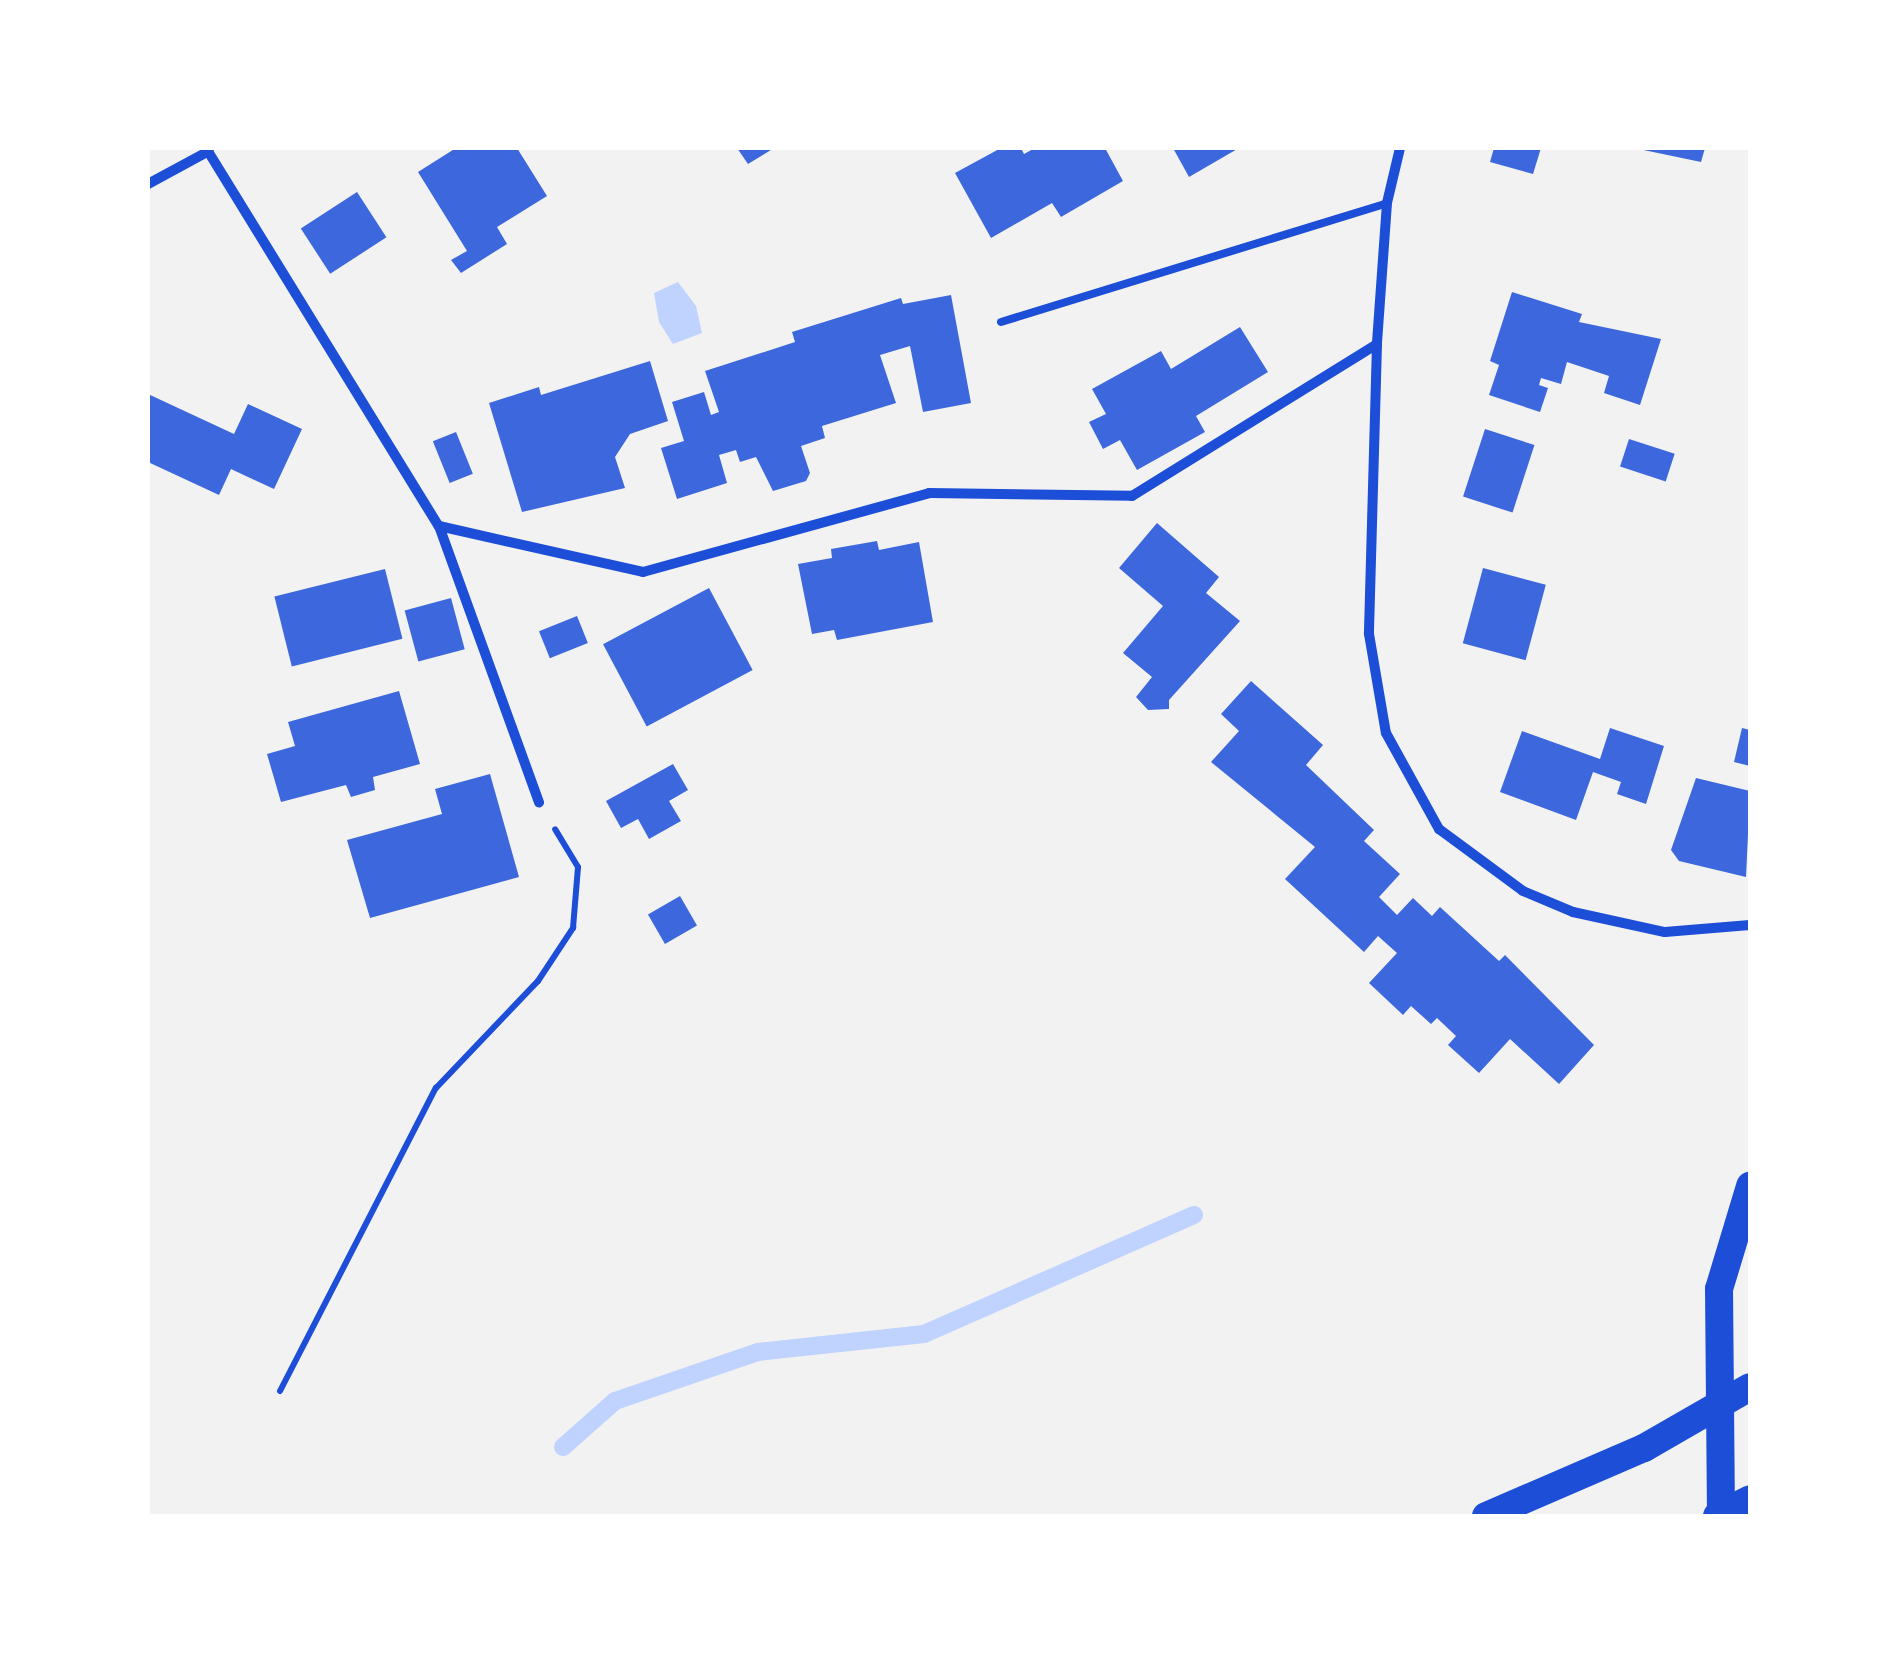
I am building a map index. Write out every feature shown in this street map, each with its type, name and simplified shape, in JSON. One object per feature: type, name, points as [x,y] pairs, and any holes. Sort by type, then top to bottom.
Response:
[{"type":"highway","points":[[1750,1187],[1718,1306],[1719,1516],[1750,1498]]},
{"type":"highway","points":[[1486,1516],[1644,1448],[1750,1387]]},
{"type":"street","points":[[1400,148],[1386,202],[1377,344],[1370,634],[1386,733],[1439,830],[1523,891],[1614,922],[1665,932],[1750,925]]},
{"type":"street","points":[[148,184],[208,149],[439,526],[539,802]]},
{"type":"street","points":[[439,526],[643,572],[929,492],[1132,496],[1377,344]]},
{"type":"lane","points":[[1001,322],[1386,202]]},
{"type":"path","points":[[280,1391],[436,1088],[538,980],[573,928],[578,867],[539,802]]},
{"type":"water","points":[[678,282],[696,306],[702,333],[673,344],[659,322],[654,293]]},
{"type":"building","points":[[456,148],[517,148],[547,196],[497,227],[507,244],[461,273],[451,260],[467,251],[418,172]]},
{"type":"building","points":[[737,148],[774,148],[748,164]]},
{"type":"building","points":[[1001,148],[1021,148],[1024,154],[1035,148],[1105,148],[1123,181],[1061,217],[1052,203],[991,238],[955,173]]},
{"type":"building","points":[[1173,148],[1239,148],[1189,177]]},
{"type":"building","points":[[1494,148],[1541,148],[1533,174],[1490,162]]},
{"type":"building","points":[[1634,148],[1705,148],[1701,162]]},
{"type":"building","points":[[357,192],[386,237],[330,274],[301,228]]},
{"type":"building","points":[[1512,292],[1582,314],[1579,322],[1661,339],[1640,405],[1604,393],[1609,376],[1567,362],[1561,384],[1541,378],[1539,385],[1548,388],[1540,412],[1489,395],[1499,365],[1490,361]]},
{"type":"building","points":[[951,295],[971,403],[923,412],[910,346],[880,355],[896,403],[822,426],[825,438],[801,446],[810,473],[806,481],[773,491],[756,457],[740,462],[736,450],[719,455],[727,483],[677,499],[661,448],[684,441],[672,402],[704,392],[711,415],[719,412],[705,371],[795,342],[792,332],[901,298],[903,304]]},
{"type":"building","points":[[1240,327],[1268,372],[1196,416],[1205,432],[1137,470],[1120,440],[1103,449],[1089,422],[1106,414],[1092,389],[1161,351],[1171,369]]},
{"type":"building","points":[[650,361],[668,421],[630,434],[615,457],[625,488],[522,512],[489,403],[539,387],[541,395]]},
{"type":"building","points":[[148,394],[234,434],[248,404],[302,429],[274,489],[231,469],[219,495],[148,462]]},
{"type":"building","points":[[1485,429],[1534,445],[1513,513],[1463,497]]},
{"type":"building","points":[[456,432],[473,474],[450,483],[433,441]]},
{"type":"building","points":[[1629,439],[1675,454],[1666,481],[1620,467]]},
{"type":"building","points":[[1157,523],[1219,577],[1206,593],[1240,621],[1169,700],[1169,709],[1148,710],[1136,697],[1152,677],[1123,653],[1163,606],[1119,568]]},
{"type":"building","points":[[877,541],[879,550],[919,542],[933,622],[837,640],[834,630],[812,634],[798,564],[832,558],[831,549]]},
{"type":"building","points":[[1483,568],[1546,585],[1526,660],[1463,643]]},
{"type":"building","points":[[385,569],[402,639],[292,666],[274,597]]},
{"type":"building","points":[[709,588],[753,670],[647,726],[603,644]]},
{"type":"building","points":[[451,598],[465,649],[418,662],[405,610]]},
{"type":"building","points":[[577,616],[588,643],[550,658],[539,631]]},
{"type":"building","points":[[1251,681],[1323,745],[1306,765],[1374,830],[1364,841],[1400,874],[1379,897],[1397,915],[1413,898],[1432,916],[1440,907],[1499,961],[1505,955],[1594,1045],[1559,1084],[1510,1039],[1479,1073],[1448,1045],[1456,1036],[1437,1018],[1431,1024],[1411,1006],[1403,1015],[1369,983],[1397,953],[1378,936],[1364,952],[1285,879],[1315,847],[1211,762],[1239,731],[1221,714]]},
{"type":"building","points":[[399,691],[420,764],[373,777],[375,790],[351,797],[346,785],[281,802],[267,754],[295,746],[288,722]]},
{"type":"building","points":[[1610,728],[1664,746],[1646,804],[1617,794],[1621,782],[1593,772],[1576,820],[1500,792],[1522,731],[1600,759]]},
{"type":"building","points":[[1742,728],[1750,730],[1750,766],[1734,762]]},
{"type":"building","points":[[673,764],[688,790],[669,801],[681,821],[649,839],[638,819],[621,828],[606,801]]},
{"type":"building","points":[[490,774],[519,877],[370,918],[347,840],[442,814],[435,789]]},
{"type":"building","points":[[1696,778],[1750,791],[1746,877],[1679,861],[1671,850]]},
{"type":"building","points":[[680,896],[697,925],[665,944],[648,914]]},
{"type":"waterway","points":[[563,1447],[615,1401],[758,1352],[924,1334],[1194,1215]]}]
